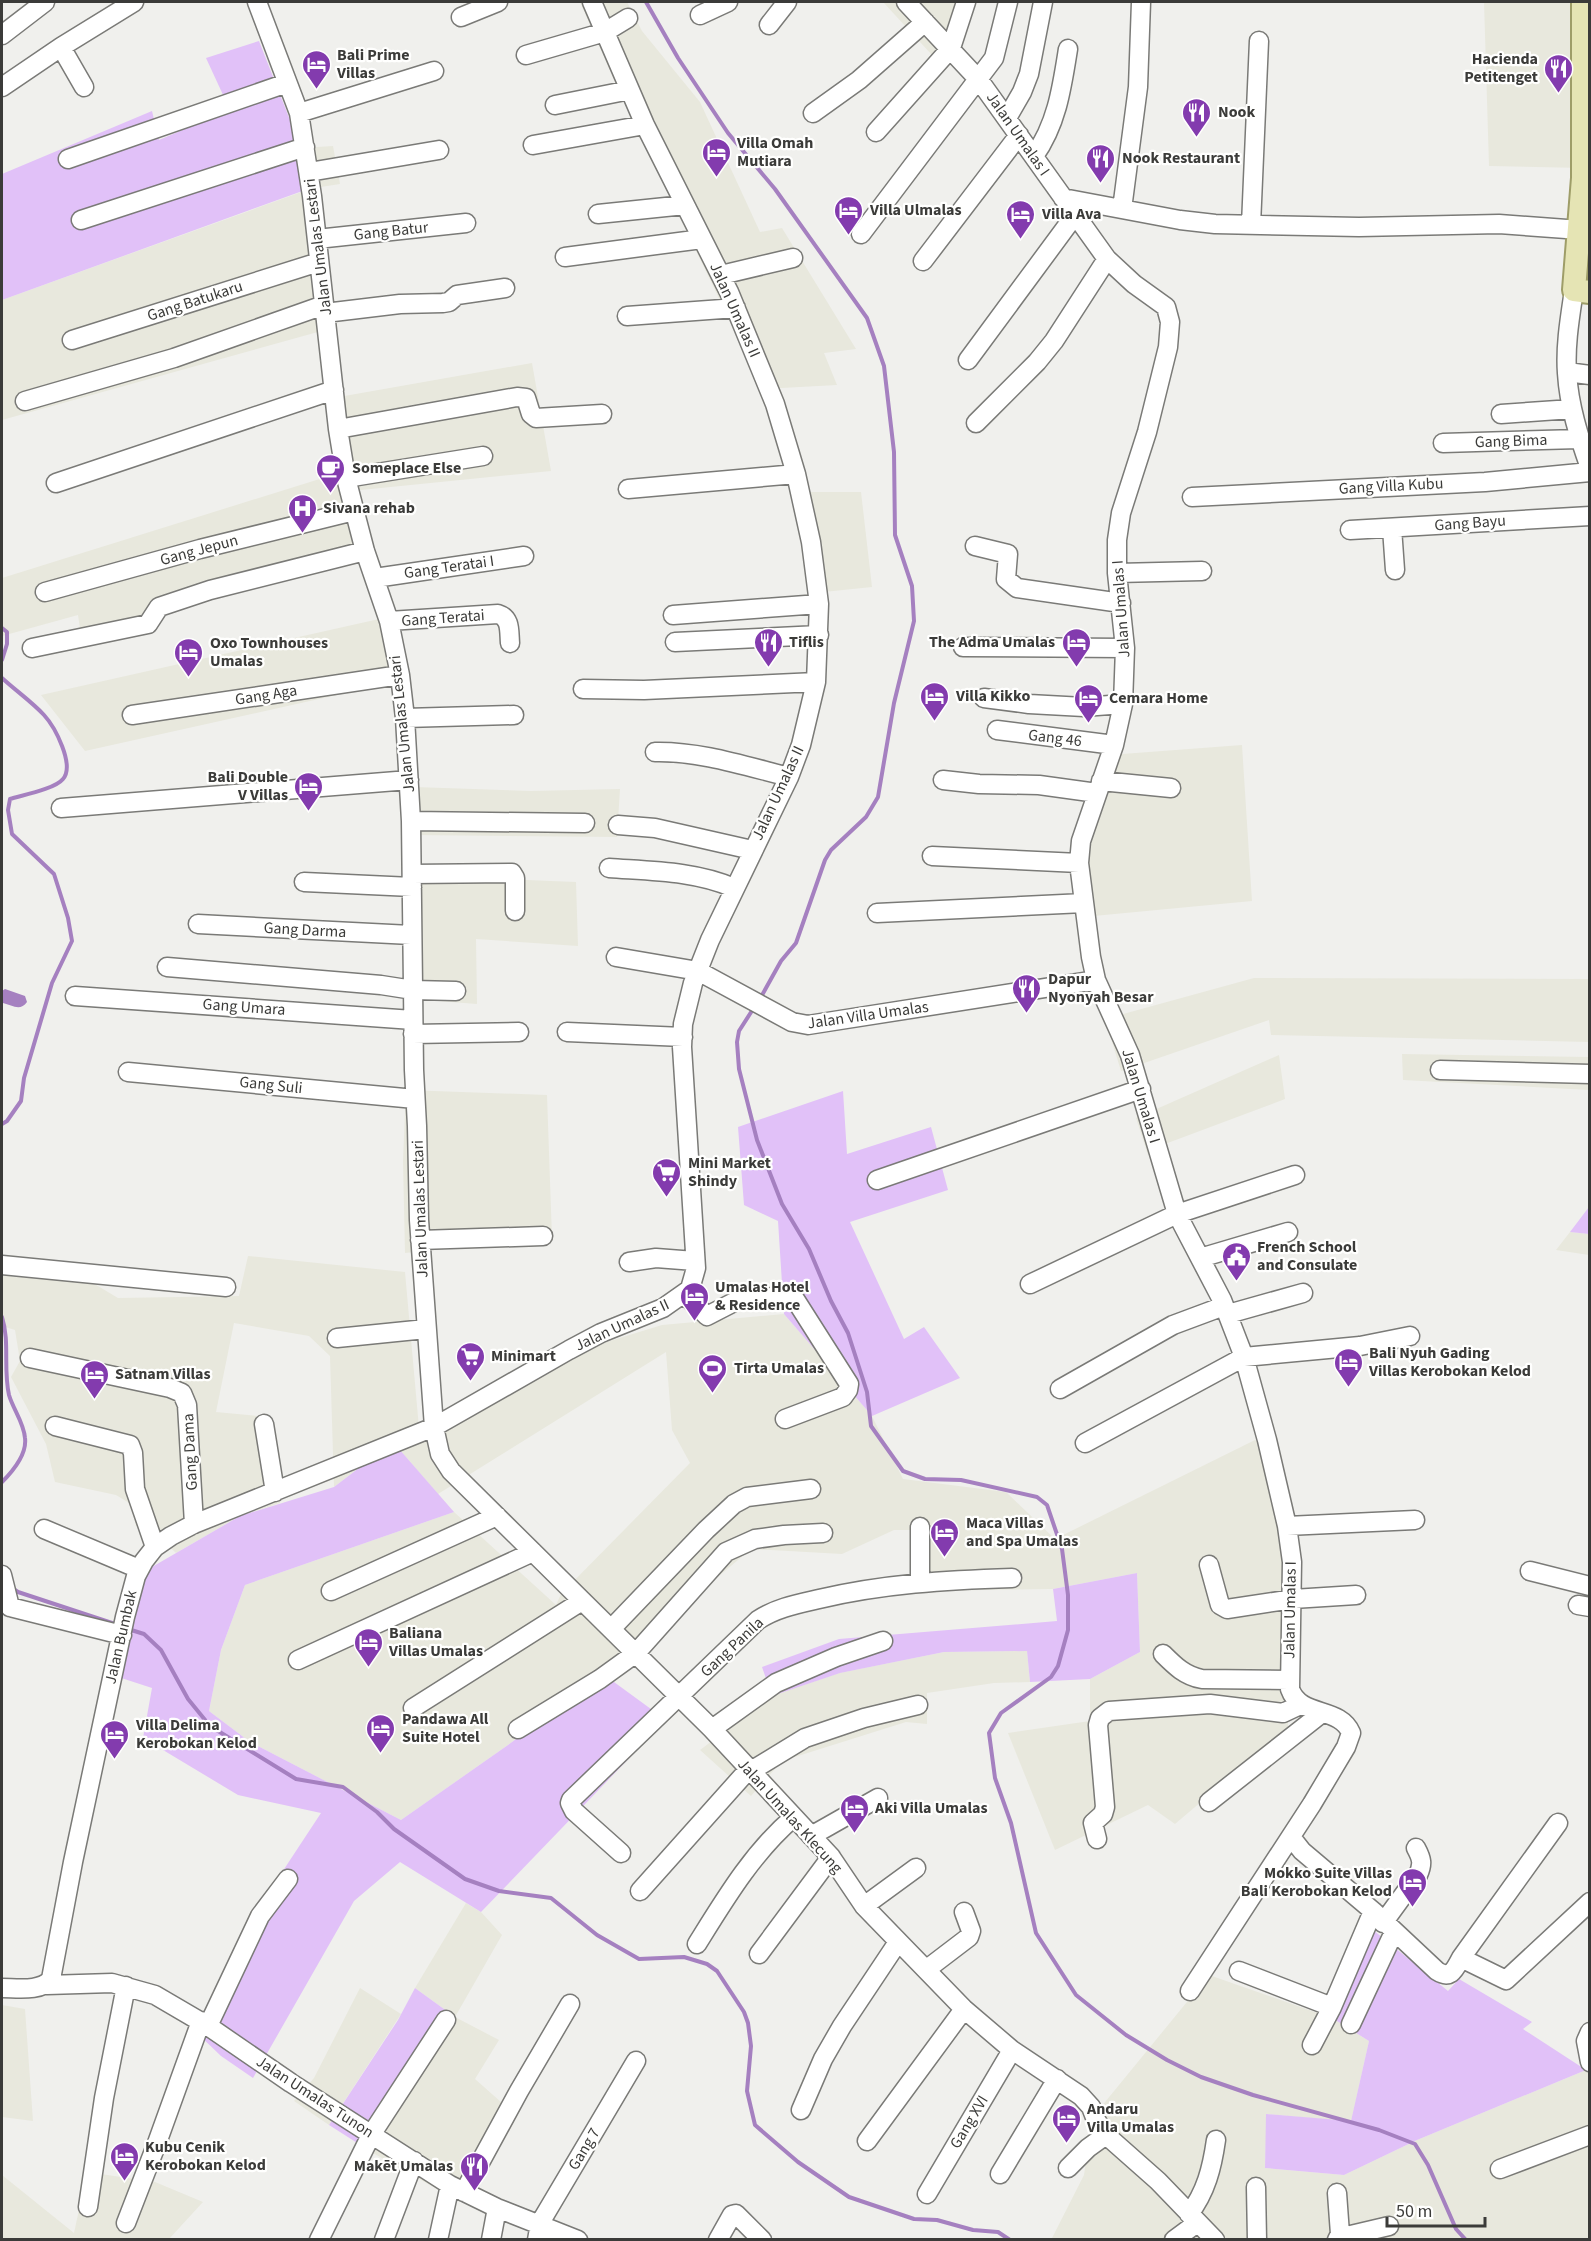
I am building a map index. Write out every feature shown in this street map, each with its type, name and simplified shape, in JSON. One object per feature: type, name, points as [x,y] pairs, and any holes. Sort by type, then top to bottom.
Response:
[{"type":"main road","points":[[1582,291],[1580,230],[1586,81],[1583,2]]},
{"type":"street","points":[[2,35],[45,2]]},
{"type":"street","points":[[2,87],[134,2]]},
{"type":"street","name":"Jalan Umalas Lestari","points":[[257,2],[299,113],[309,172],[345,478],[365,551],[389,621],[400,675],[411,821],[411,935],[420,1240],[434,1427]]},
{"type":"street","points":[[461,17],[498,2]]},
{"type":"street","name":"Jalan Umalas II","points":[[434,1427],[601,1333],[663,1308],[685,1294],[692,1283],[695,1261],[682,1037],[688,1002],[698,971],[734,888],[789,777],[801,745],[816,682],[819,604],[811,542],[796,474],[775,404],[721,275],[645,125],[592,2]]},
{"type":"street","points":[[700,15],[728,2]]},
{"type":"street","points":[[769,25],[787,2]]},
{"type":"street","name":"Jalan Umalas I","points":[[906,2],[979,80],[1107,260],[1134,284],[1166,307],[1170,322],[1168,347],[1147,432],[1121,513],[1117,540],[1117,573],[1125,648],[1123,704],[1114,745],[1081,841],[1079,863],[1096,980],[1130,1055],[1177,1214],[1226,1310],[1244,1358],[1267,1440],[1287,1526],[1292,1562],[1293,1599],[1289,1680],[1293,1696],[1300,1705]]},
{"type":"street","points":[[876,132],[951,48],[966,2]]},
{"type":"street","points":[[861,234],[994,58],[1008,2]]},
{"type":"street","points":[[1007,118],[1029,74],[1043,2]]},
{"type":"street","points":[[1122,209],[1138,87],[1141,2]]},
{"type":"street","points":[[526,55],[605,32],[628,18]]},
{"type":"street","points":[[813,113],[859,80],[926,22]]},
{"type":"street","points":[[1251,225],[1259,41]]},
{"type":"street","points":[[61,47],[84,87]]},
{"type":"street","points":[[1034,156],[1045,141],[1060,98],[1068,50]]},
{"type":"street","points":[[299,113],[434,71]]},
{"type":"street","points":[[68,159],[287,83]]},
{"type":"street","points":[[555,105],[630,90]]},
{"type":"street","points":[[533,145],[645,125]]},
{"type":"street","points":[[922,261],[1019,135]]},
{"type":"street","points":[[81,220],[305,147]]},
{"type":"street","points":[[309,172],[439,150]]},
{"type":"street","points":[[1063,198],[1180,220],[1251,225],[1499,224],[1580,230]]},
{"type":"street","points":[[598,214],[685,204]]},
{"type":"street","points":[[968,360],[1075,216]]},
{"type":"street","name":"Gang Batur","points":[[316,239],[466,223]]},
{"type":"street","points":[[565,257],[702,239]]},
{"type":"street","points":[[721,275],[793,258]]},
{"type":"street","points":[[976,423],[1054,342],[1107,260]]},
{"type":"street","name":"Gang Batukaru","points":[[72,340],[318,262]]},
{"type":"street","points":[[24,401],[174,358],[325,309],[443,303],[449,302],[457,295],[505,288]]},
{"type":"street","points":[[1582,291],[1568,343],[1567,372],[1579,439],[1590,470]]},
{"type":"street","points":[[627,316],[736,308]]},
{"type":"street","points":[[1567,372],[1590,375]]},
{"type":"street","points":[[56,483],[333,390]]},
{"type":"street","points":[[338,429],[517,397],[526,398],[531,414],[536,418],[602,414]]},
{"type":"street","name":"Gang Bima","points":[[1501,414],[1572,409]]},
{"type":"street","name":"Gang Bima","points":[[1443,442],[1579,439]]},
{"type":"street","points":[[345,478],[483,456]]},
{"type":"street","name":"Gang Villa Kubu","points":[[1192,497],[1485,482],[1590,470]]},
{"type":"street","points":[[628,489],[796,474]]},
{"type":"street","name":"Gang Jepun","points":[[45,592],[200,549],[354,511]]},
{"type":"street","name":"Gang Bayu","points":[[1350,531],[1590,516]]},
{"type":"street","points":[[1392,528],[1395,570]]},
{"type":"street","points":[[975,546],[1008,554],[1006,579],[1017,588],[1121,603]]},
{"type":"street","points":[[32,648],[148,624],[159,607],[179,600],[365,551]]},
{"type":"street","name":"Gang Teratai I","points":[[375,578],[524,556]]},
{"type":"street","points":[[1117,573],[1202,571]]},
{"type":"street","points":[[673,615],[819,604]]},
{"type":"street","name":"Gang Teratai","points":[[389,621],[498,614],[504,616],[507,621],[510,643]]},
{"type":"street","points":[[675,642],[819,635]]},
{"type":"street","points":[[963,647],[1125,648]]},
{"type":"street","name":"Gang Aga","points":[[132,715],[400,675]]},
{"type":"street","points":[[583,689],[644,690],[816,682]]},
{"type":"street","points":[[984,698],[1029,704],[1084,707],[1123,704]]},
{"type":"street","points":[[405,718],[514,715]]},
{"type":"street","name":"Gang 46","points":[[997,730],[1114,745]]},
{"type":"street","points":[[655,752],[685,753],[712,758],[789,777]]},
{"type":"street","points":[[61,808],[409,780]]},
{"type":"street","points":[[943,780],[979,784],[1171,788]]},
{"type":"street","points":[[411,821],[585,823]]},
{"type":"street","points":[[618,825],[655,828],[752,850]]},
{"type":"street","points":[[932,856],[1079,863]]},
{"type":"street","points":[[609,868],[686,875],[720,882],[734,888]]},
{"type":"street","points":[[304,882],[412,880],[512,873],[515,878],[515,911]]},
{"type":"street","points":[[877,913],[1084,903]]},
{"type":"street","name":"Gang Darma","points":[[198,924],[411,935]]},
{"type":"street","name":"Jalan Villa Umalas","points":[[616,957],[698,971],[792,1022],[808,1025],[1096,980]]},
{"type":"street","points":[[167,967],[381,984],[413,990],[456,991]]},
{"type":"street","name":"Gang Umara","points":[[75,996],[413,1027],[519,1032]]},
{"type":"street","points":[[567,1032],[682,1037]]},
{"type":"street","points":[[1440,1070],[1590,1074]]},
{"type":"street","name":"Gang Suli","points":[[128,1072],[415,1099]]},
{"type":"street","points":[[877,1180],[1141,1089]]},
{"type":"street","points":[[1030,1284],[1177,1214],[1295,1175]]},
{"type":"street","points":[[1200,1258],[1288,1232]]},
{"type":"street","points":[[420,1240],[543,1236]]},
{"type":"street","points":[[629,1262],[656,1258],[695,1261]]},
{"type":"street","points":[[2,1265],[226,1287]]},
{"type":"street","points":[[1060,1389],[1173,1325],[1226,1310],[1303,1293]]},
{"type":"street","points":[[685,1294],[707,1316],[740,1299],[793,1296],[849,1384],[843,1397],[785,1419]]},
{"type":"street","points":[[337,1338],[426,1329]]},
{"type":"street","points":[[1085,1443],[1244,1358],[1360,1346],[1410,1336]]},
{"type":"street","name":"Gang Dama","points":[[30,1358],[170,1388],[182,1393],[187,1405],[194,1524]]},
{"type":"street","points":[[264,1424],[275,1492]]},
{"type":"street","points":[[55,1426],[130,1445],[133,1453],[135,1489],[155,1547]]},
{"type":"street","name":"Jalan Bumbak","points":[[47,1985],[51,1979],[73,1862],[125,1617],[139,1569],[155,1547],[194,1524],[434,1427]]},
{"type":"street","name":"Jalan Umalas Klecung","points":[[434,1427],[440,1454],[451,1471],[712,1729],[831,1857],[864,1906],[898,1942],[964,2009],[1012,2050],[1088,2102],[1106,2135],[1158,2181],[1215,2240]]},
{"type":"street","points":[[611,1629],[734,1504],[747,1497],[811,1489]]},
{"type":"street","points":[[331,1591],[497,1516]]},
{"type":"street","points":[[1287,1526],[1415,1520]]},
{"type":"street","points":[[920,1527],[920,1582]]},
{"type":"street","points":[[44,1529],[139,1569]]},
{"type":"street","points":[[518,1729],[600,1679],[636,1653],[726,1552],[755,1539],[823,1533]]},
{"type":"street","points":[[298,1660],[533,1552]]},
{"type":"street","points":[[1209,1565],[1218,1601],[1223,1608],[1239,1608],[1293,1599],[1356,1595]]},
{"type":"street","points":[[1530,1571],[1590,1586]]},
{"type":"street","points":[[2,1575],[6,1610],[122,1635]]},
{"type":"street","name":"Gang Panila","points":[[621,1853],[574,1811],[570,1802],[758,1620],[790,1606],[832,1596],[920,1582],[1012,1578]]},
{"type":"street","points":[[413,1708],[582,1601]]},
{"type":"street","points":[[712,1729],[776,1683],[836,1657],[883,1641]]},
{"type":"street","points":[[1163,1653],[1190,1677],[1289,1680]]},
{"type":"street","points":[[1097,1839],[1094,1823],[1103,1814],[1105,1806],[1098,1725],[1105,1713],[1109,1711],[1210,1704],[1283,1713],[1300,1705],[1345,1722],[1351,1732],[1349,1739],[1291,1837],[1190,1991]]},
{"type":"street","points":[[640,1891],[750,1770],[805,1738],[864,1718],[918,1705]]},
{"type":"street","points":[[1209,1802],[1322,1713]]},
{"type":"street","points":[[811,1836],[878,1798]]},
{"type":"street","points":[[697,1944],[718,1909],[763,1848],[794,1817]]},
{"type":"street","points":[[1291,1837],[1302,1851],[1442,1974],[1452,1974],[1461,1958],[1558,1823]]},
{"type":"street","points":[[1312,2045],[1383,1922],[1418,1875],[1422,1866],[1422,1858],[1416,1848]]},
{"type":"street","points":[[759,1954],[831,1857]]},
{"type":"street","points":[[864,1906],[916,1868]]},
{"type":"street","points":[[126,2223],[205,2024],[260,1916],[288,1879]]},
{"type":"street","points":[[1461,1958],[1506,1980],[1590,1902]]},
{"type":"street","points":[[927,1969],[969,1937],[971,1931],[964,1912]]},
{"type":"street","points":[[1351,2024],[1383,1922]]},
{"type":"street","points":[[801,2110],[833,2042],[898,1942]]},
{"type":"street","points":[[1239,1971],[1332,2007]]},
{"type":"street","name":"Jalan Umalas Tunon","points":[[47,1985],[92,1983],[126,1986],[155,1995],[205,2024],[291,2083],[457,2188],[538,2231],[578,2240]]},
{"type":"street","points":[[2,1988],[47,1985]]},
{"type":"street","points":[[88,2207],[104,2098],[126,1986]]},
{"type":"street","points":[[438,2240],[457,2188],[519,2091],[570,2004]]},
{"type":"street","points":[[867,2141],[964,2009]]},
{"type":"street","points":[[319,2240],[371,2135],[446,2020]]},
{"type":"street","points":[[1590,2032],[1586,2041],[1590,2062]]},
{"type":"street","name":"Gang XVI","points":[[927,2194],[1012,2050]]},
{"type":"street","name":"Gang 7","points":[[538,2231],[636,2061]]},
{"type":"street","points":[[1000,2174],[1057,2079]]},
{"type":"street","points":[[1068,2168],[1088,2148],[1106,2135]]},
{"type":"street","points":[[1500,2169],[1590,2135]]},
{"type":"street","points":[[1174,2240],[1193,2219],[1207,2184],[1216,2140]]},
{"type":"street","points":[[384,2240],[414,2161]]},
{"type":"street","points":[[1256,2187],[1257,2240]]},
{"type":"street","points":[[1337,2193],[1340,2234],[1337,2239]]},
{"type":"street","points":[[491,2240],[497,2208]]},
{"type":"street","points":[[721,2238],[732,2215],[736,2214],[762,2240]]},
{"type":"street","points":[[1337,2239],[1389,2226]]},
{"type":"shaded area","points":[[580,2],[627,2],[642,31],[700,102],[760,232],[782,228],[856,349],[824,353],[837,385],[763,389],[622,98]]},
{"type":"shaded area","points":[[883,2],[964,2],[944,68]]},
{"type":"shaded area","points":[[1484,2],[1577,2],[1583,168],[1489,166]]},
{"type":"shaded area","points":[[259,41],[301,148],[308,189],[2,300],[2,174],[152,111],[159,140],[230,110],[206,58]]},
{"type":"shaded area","points":[[333,146],[340,184],[308,189],[325,330],[2,420],[2,300],[307,190],[301,148]]},
{"type":"shaded area","points":[[532,363],[551,471],[351,491],[365,559],[178,609],[82,642],[78,615],[2,636],[2,578],[342,472],[333,398]]},
{"type":"shaded area","points":[[796,492],[861,492],[872,587],[814,593]]},
{"type":"shaded area","points":[[379,619],[395,682],[85,751],[41,695]]},
{"type":"shaded area","points":[[1242,745],[1252,901],[1083,917],[1071,865],[1109,755]]},
{"type":"shaded area","points":[[414,787],[531,791],[620,789],[617,837],[412,835]]},
{"type":"shaded area","points":[[405,875],[576,882],[578,946],[476,939],[477,1004],[412,999]]},
{"type":"shaded area","points":[[1254,978],[1589,979],[1589,1042],[1271,1035],[1269,1020],[1121,1071],[1105,1019]]},
{"type":"shaded area","points":[[5,989],[25,996],[27,1002],[22,1007],[3,1003],[2,991]]},
{"type":"shaded area","points":[[1402,1054],[1589,1057],[1589,1090],[1403,1080]]},
{"type":"shaded area","points":[[1279,1055],[1285,1099],[1157,1147],[1148,1155],[1136,1118]]},
{"type":"shaded area","points":[[406,1090],[547,1095],[552,1238],[405,1253],[403,1161]]},
{"type":"shaded area","points":[[843,1091],[847,1154],[931,1127],[948,1190],[850,1222],[904,1339],[924,1327],[960,1378],[872,1416],[784,1314],[778,1221],[744,1205],[738,1127]]},
{"type":"shaded area","points":[[1589,1207],[1589,1234],[1570,1232]]},
{"type":"shaded area","points":[[1570,1232],[1589,1234],[1589,1255],[1556,1250]]},
{"type":"shaded area","points":[[248,1256],[405,1272],[419,1428],[424,1423],[600,1344],[662,1325],[784,1314],[872,1416],[903,1479],[1006,1492],[1055,1539],[1255,1440],[1265,1447],[1284,1534],[1288,1728],[1175,1824],[1148,1805],[1055,1850],[1008,1733],[1090,1721],[1090,1679],[1140,1652],[1137,1573],[1053,1589],[913,1591],[919,1530],[894,1530],[842,1554],[751,1549],[603,1674],[508,1745],[401,1820],[250,1742],[209,1711],[221,1650],[245,1585],[454,1512],[556,1605],[561,1594],[690,1463],[672,1430],[666,1352],[438,1494],[393,1442],[334,1487],[330,1356],[309,1336],[234,1323],[216,1412],[268,1417],[280,1503],[240,1516],[176,1553],[159,1537],[136,1526],[131,1504],[116,1495],[55,1482],[46,1444],[11,1377],[20,1361],[15,1330],[2,1326],[2,1269],[93,1283],[118,1298],[239,1296]]},
{"type":"shaded area","points":[[393,1442],[454,1512],[245,1585],[221,1650],[209,1711],[250,1742],[401,1820],[508,1745],[603,1674],[666,1720],[481,1912],[400,1862],[354,1901],[253,2078],[221,2056],[197,2033],[244,1930],[321,1813],[238,1795],[143,1738],[152,1688],[109,1674],[133,1578],[240,1516],[334,1487]]},
{"type":"shaded area","points":[[1137,1573],[1140,1652],[1090,1679],[1030,1682],[1027,1651],[944,1652],[840,1673],[772,1696],[762,1667],[839,1639],[1057,1621],[1053,1589]]},
{"type":"shaded area","points":[[1027,1651],[1030,1682],[994,1683],[927,1693],[927,1724],[906,1722],[782,1761],[751,1796],[700,1750],[772,1696],[839,1673],[944,1652]]},
{"type":"shaded area","points":[[466,1903],[481,1912],[502,1935],[455,2017],[415,1988]]},
{"type":"shaded area","points":[[1367,1925],[1448,1991],[1459,1979],[1532,2022],[1523,2029],[1586,2070],[1417,2140],[1344,2175],[1265,2168],[1266,2114],[1351,2121],[1369,2041],[1332,2018]]},
{"type":"shaded area","points":[[1209,1975],[1332,2018],[1369,2041],[1351,2122],[1267,2114],[1265,2168],[1344,2175],[1417,2140],[1586,2070],[1589,2073],[1589,2239],[1051,2240],[1084,2175],[1092,2118]]},
{"type":"shaded area","points":[[360,1988],[401,2014],[329,2125],[294,2101],[314,2078]]},
{"type":"shaded area","points":[[415,1988],[455,2017],[377,2140],[373,2153],[329,2125],[398,2020]]},
{"type":"shaded area","points":[[2,2005],[25,2009],[33,2121],[2,2117]]},
{"type":"shaded area","points":[[455,2017],[499,2040],[475,2079],[511,2111],[460,2202],[373,2153],[376,2140]]},
{"type":"shaded area","points":[[87,2172],[155,2182],[203,2202],[169,2239],[2,2239],[2,2175],[74,2233]]},
{"type":"waterway","points":[[646,2],[678,58],[728,133],[775,189],[867,318],[884,366],[894,452],[895,535],[912,586],[914,621],[894,703],[878,797],[866,817],[831,850],[825,860],[796,943],[781,961],[761,997]]},
{"type":"waterway","points":[[2,628],[7,632],[7,644],[2,660]]},
{"type":"waterway","points":[[2,678],[44,715],[58,737],[65,756],[66,773],[59,783],[10,799],[8,810],[12,834],[54,874],[68,918],[72,941],[52,983],[24,1078],[21,1101],[7,1121],[2,1124]]},
{"type":"waterway","points":[[755,1006],[739,1031],[737,1042],[739,1069],[757,1140],[782,1204],[809,1249],[831,1301],[848,1333],[867,1392],[871,1426],[903,1471],[925,1479],[961,1480],[1037,1497],[1047,1505],[1062,1549],[1068,1595],[1068,1630],[1058,1666],[1051,1677],[1001,1713],[989,1733],[995,1778],[1011,1823],[1036,1933],[1076,1995],[1126,2035],[1167,2060],[1201,2077],[1253,2095],[1379,2130],[1415,2144],[1428,2165],[1456,2229],[1466,2240]]},
{"type":"waterway","points":[[2,1317],[6,1336],[9,1395],[23,1427],[25,1438],[21,1456],[2,1482]]},
{"type":"waterway","points":[[12,1588],[115,1624]]},
{"type":"waterway","points":[[128,1629],[144,1634],[161,1650],[188,1699],[210,1726],[296,1779],[343,1787],[377,1812],[394,1829],[465,1879],[499,1891],[551,1898],[597,1935],[639,1959],[684,1957],[707,1964],[717,1971],[744,2012],[748,2023],[751,2046],[747,2091],[755,2125],[798,2162],[849,2197],[914,2219],[937,2220],[973,2230],[998,2232],[1010,2240]]},
{"type":"place","name":"Bali Prime Villas","points":[[316,90]]},
{"type":"place","name":"Hacienda Petitenget","points":[[1559,94]]},
{"type":"place","name":"Nook","points":[[1197,138]]},
{"type":"place","name":"Villa Omah Mutiara","points":[[716,178]]},
{"type":"place","name":"Nook Restaurant","points":[[1101,184]]},
{"type":"place","name":"Villa Ulmalas","points":[[849,236]]},
{"type":"place","name":"Villa Ava","points":[[1021,240]]},
{"type":"place","name":"Someplace Else","points":[[331,494]]},
{"type":"place","name":"Sivana rehab","points":[[302,534]]},
{"type":"place","name":"Tiflis","points":[[768,668]]},
{"type":"place","name":"The Adma Umalas","points":[[1076,668]]},
{"type":"place","name":"Oxo Townhouses Umalas","points":[[189,678]]},
{"type":"place","name":"Villa Kikko","points":[[935,722]]},
{"type":"place","name":"Cemara Home","points":[[1088,724]]},
{"type":"place","name":"Bali Double V Villas","points":[[309,812]]},
{"type":"place","name":"Dapur Nyonyah Besar","points":[[1027,1014]]},
{"type":"place","name":"Mini Market Shindy","points":[[667,1198]]},
{"type":"place","name":"French School and Consulate","points":[[1236,1282]]},
{"type":"place","name":"Umalas Hotel & Residence","points":[[694,1322]]},
{"type":"place","name":"Minimart","points":[[470,1382]]},
{"type":"place","name":"Bali Nyuh Gading Villas Kerobokan Kelod","points":[[1348,1388]]},
{"type":"place","name":"Tirta Umalas","points":[[713,1394]]},
{"type":"place","name":"Satnam Villas","points":[[94,1400]]},
{"type":"place","name":"Maca Villas and Spa Umalas","points":[[945,1558]]},
{"type":"place","name":"Baliana Villas Umalas","points":[[368,1668]]},
{"type":"place","name":"Pandawa All Suite Hotel","points":[[381,1754]]},
{"type":"place","name":"Villa Delima Kerobokan Kelod","points":[[115,1760]]},
{"type":"place","name":"Aki Villa Umalas","points":[[854,1834]]},
{"type":"place","name":"Mokko Suite Villas Bali Kerobokan Kelod","points":[[1413,1908]]},
{"type":"place","name":"Andaru Villa Umalas","points":[[1066,2144]]},
{"type":"place","name":"Kubu Cenik Kerobokan Kelod","points":[[124,2182]]},
{"type":"place","name":"Makēt Umalas","points":[[474,2192]]}]
